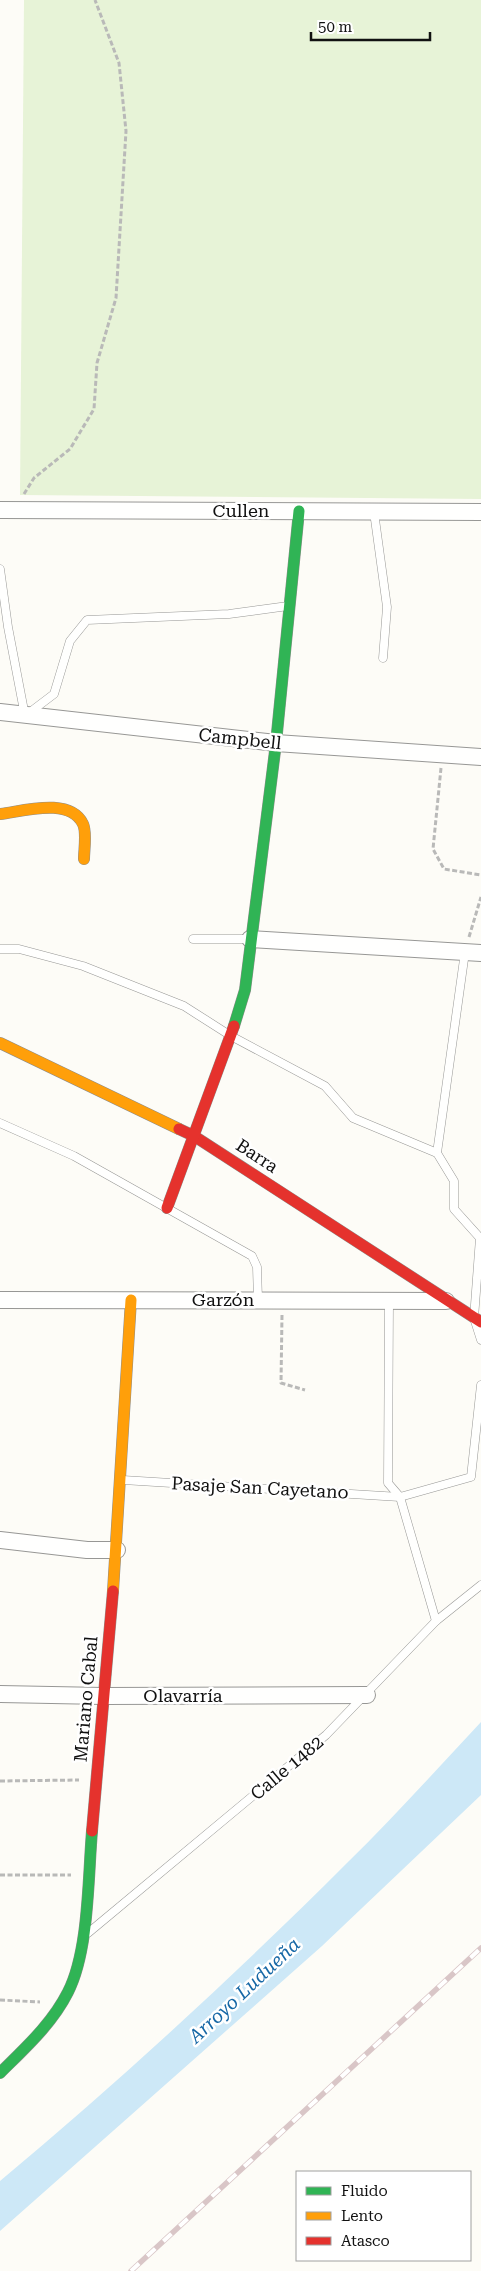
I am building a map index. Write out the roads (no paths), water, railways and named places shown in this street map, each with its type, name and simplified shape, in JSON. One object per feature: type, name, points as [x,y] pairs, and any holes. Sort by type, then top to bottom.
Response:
[{"type":"street","name":"Cullen","points":[[8,510],[481,512]]},
{"type":"street","points":[[167,1208],[231,1036],[245,990],[276,743],[299,511]]},
{"type":"street","name":"Campbell","points":[[0,712],[276,743],[481,757]]},
{"type":"street","points":[[0,814],[61,807],[75,814],[84,825],[84,859]]},
{"type":"street","points":[[250,939],[481,953]]},
{"type":"street","name":"Barra","points":[[0,1043],[194,1136],[477,1320]]},
{"type":"street","name":"Garzón","points":[[0,1300],[389,1299],[446,1301]]},
{"type":"street","name":"Mariano Cabal","points":[[0,2073],[40,2034],[61,2003],[74,1977],[83,1938],[117,1550],[131,1300]]},
{"type":"street","points":[[0,1540],[87,1550],[117,1550]]},
{"type":"street","name":"Olavarría","points":[[0,1694],[103,1696],[367,1695]]},
{"type":"lane","points":[[374,512],[387,607],[383,658]]},
{"type":"lane","points":[[0,569],[8,627],[25,716],[54,694],[70,642],[87,620],[229,614],[290,606]]},
{"type":"lane","points":[[193,939],[250,939]]},
{"type":"lane","points":[[0,949],[19,949],[83,966],[184,1006],[231,1036],[325,1086],[353,1118],[437,1153],[454,1181],[454,1209],[480,1238],[477,1320],[481,1340]]},
{"type":"lane","points":[[437,1153],[464,952]]},
{"type":"lane","points":[[0,1123],[74,1156],[252,1256],[257,1267],[258,1300]]},
{"type":"lane","points":[[389,1299],[388,1483],[400,1497],[436,1621]]},
{"type":"lane","name":"Pasaje San Cayetano","points":[[122,1480],[400,1497],[471,1477],[481,1385]]},
{"type":"lane","name":"Calle 1482","points":[[83,1938],[326,1735],[367,1695],[436,1621],[481,1585]]},
{"type":"water","name":"Arroyo Ludueña","points":[[481,1722],[481,1795],[322,1946],[0,2231],[0,2181],[134,2065],[264,1944],[382,1828]]},
{"type":"railway","points":[[131,2271],[481,1948]]}]
